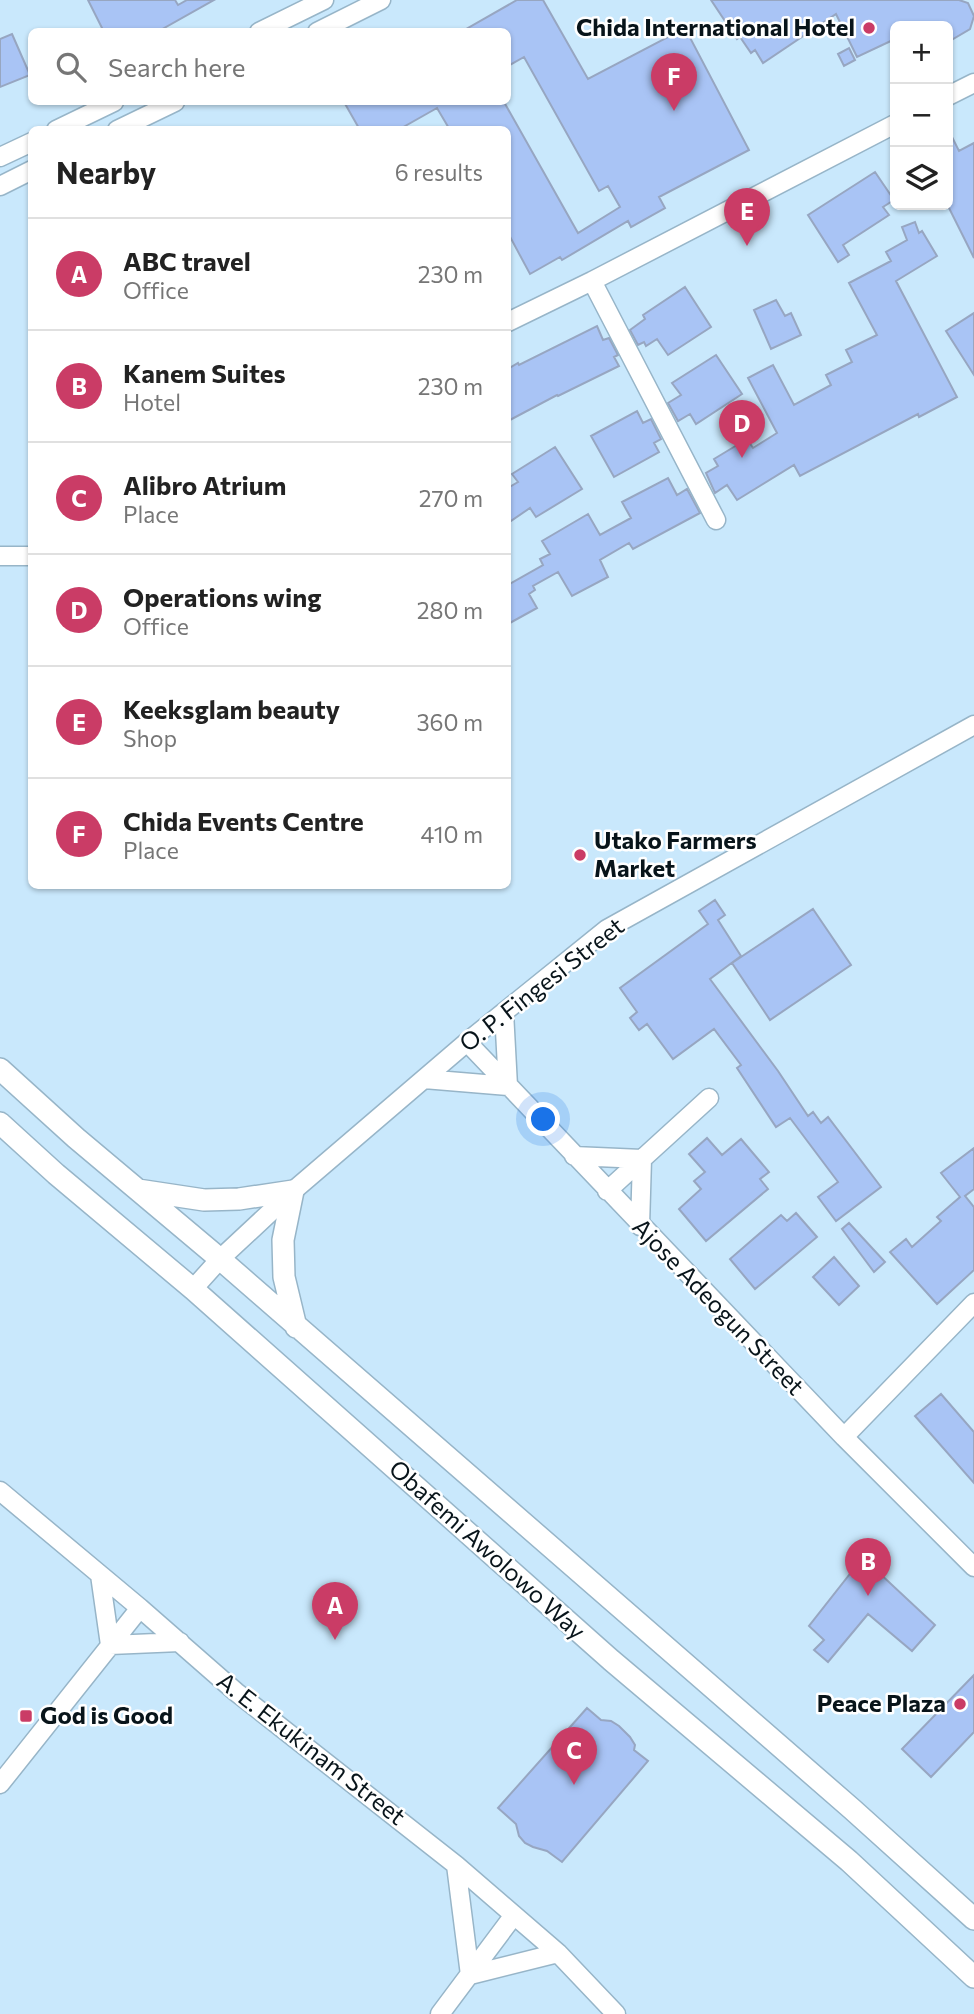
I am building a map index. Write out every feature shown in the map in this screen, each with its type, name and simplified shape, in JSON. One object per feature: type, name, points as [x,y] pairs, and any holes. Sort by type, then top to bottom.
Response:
[{"type":"main road","name":"Obafemi Awolowo Way","points":[[0,1069],[76,1138],[220,1259],[873,1827],[974,1919]]},
{"type":"main road","name":"Obafemi Awolowo Way","points":[[0,1124],[193,1289],[611,1660],[849,1861],[974,1977]]},
{"type":"main road","points":[[138,1190],[204,1200],[239,1199],[293,1191],[283,1240],[284,1278],[296,1327]]},
{"type":"street","points":[[267,28],[324,0]]},
{"type":"street","points":[[325,28],[381,0]]},
{"type":"street","points":[[953,94],[974,83]]},
{"type":"street","points":[[65,126],[108,105]]},
{"type":"street","points":[[125,126],[169,105]]},
{"type":"street","points":[[511,321],[890,127]]},
{"type":"street","points":[[0,157],[28,144]]},
{"type":"street","points":[[0,186],[28,172]]},
{"type":"street","points":[[592,281],[716,520]]},
{"type":"street","points":[[0,556],[28,556]]},
{"type":"street","name":"O. P. Fingesi Street","points":[[193,1289],[220,1259],[293,1191],[467,1042],[607,929],[974,724]]},
{"type":"street","points":[[424,1079],[508,1086],[504,1012]]},
{"type":"street","name":"Ajose Adeogun Street","points":[[467,1042],[640,1226],[974,1567]]},
{"type":"street","points":[[607,1191],[709,1098]]},
{"type":"street","points":[[574,1156],[642,1159]]},
{"type":"street","points":[[640,1226],[642,1159]]},
{"type":"street","points":[[844,1437],[974,1303]]},
{"type":"street","name":"A. E. Ekukinam Street","points":[[1,1493],[236,1692],[456,1865],[558,1953],[616,2014]]},
{"type":"street","points":[[100,1575],[110,1645]]},
{"type":"street","points":[[0,1784],[140,1608]]},
{"type":"street","points":[[110,1645],[180,1643]]},
{"type":"street","points":[[456,1865],[470,1975]]},
{"type":"street","points":[[440,2014],[514,1915]]},
{"type":"street","points":[[470,1975],[558,1953]]},
{"type":"building","points":[[88,0],[175,0],[178,5],[187,0],[214,0],[164,28],[102,28]]},
{"type":"building","points":[[517,0],[543,0],[588,79],[685,28],[749,150],[659,197],[665,208],[631,227],[628,221],[562,260],[560,257],[530,274],[511,239],[511,126],[448,126],[437,108],[405,126],[358,126],[346,105],[506,105],[578,233],[620,207],[608,186],[599,191],[524,57],[511,64],[511,28],[468,28]]},
{"type":"building","points":[[711,0],[959,0],[968,3],[974,16],[970,29],[953,39],[953,21],[890,21],[890,41],[857,57],[836,14],[763,63],[755,50],[751,53],[740,37],[737,39]]},
{"type":"building","points":[[12,34],[28,76],[0,87],[0,39]]},
{"type":"building","points":[[849,48],[855,60],[844,66],[838,54]]},
{"type":"building","points":[[953,139],[959,151],[974,143],[974,258],[950,210],[953,210]]},
{"type":"building","points":[[875,172],[890,194],[890,203],[883,207],[889,215],[843,245],[849,255],[838,262],[808,215]]},
{"type":"building","points":[[915,222],[919,233],[922,231],[937,256],[896,281],[957,397],[919,417],[918,414],[800,476],[794,465],[737,500],[727,485],[715,493],[706,473],[718,466],[714,459],[747,439],[753,448],[777,433],[748,378],[773,365],[794,405],[831,385],[826,375],[852,362],[846,350],[877,335],[849,283],[891,261],[886,252],[907,240],[902,227]]},
{"type":"building","points":[[685,287],[711,327],[668,355],[657,339],[646,346],[644,342],[638,345],[630,330],[645,319],[643,315]]},
{"type":"building","points":[[776,300],[785,316],[791,313],[801,335],[771,349],[754,310]]},
{"type":"building","points":[[974,313],[974,375],[946,331]]},
{"type":"building","points":[[597,326],[603,340],[609,338],[618,355],[614,357],[619,366],[511,419],[511,367],[518,363],[519,365]]},
{"type":"building","points":[[716,355],[742,394],[696,424],[690,414],[678,421],[668,403],[681,395],[672,383]]},
{"type":"building","points":[[637,411],[643,423],[651,419],[661,439],[654,443],[659,452],[614,477],[591,436]]},
{"type":"building","points":[[555,447],[582,489],[536,517],[530,508],[511,521],[511,486],[518,482],[512,474]]},
{"type":"building","points":[[668,478],[677,495],[687,489],[700,513],[633,549],[629,543],[600,560],[608,577],[572,596],[558,572],[533,586],[535,590],[529,594],[537,608],[511,622],[511,583],[543,565],[540,559],[550,554],[542,541],[588,514],[600,535],[631,518],[622,502]]},
{"type":"building","points":[[715,900],[725,915],[718,920],[741,956],[710,979],[808,1116],[813,1112],[821,1123],[828,1117],[881,1187],[836,1221],[818,1197],[838,1182],[790,1118],[776,1127],[737,1068],[741,1065],[714,1029],[673,1059],[647,1024],[639,1030],[630,1018],[637,1012],[620,988],[708,924],[699,911]]},
{"type":"building","points":[[813,909],[851,965],[770,1020],[732,963]]},
{"type":"building","points":[[707,1138],[722,1155],[741,1139],[769,1172],[760,1179],[768,1189],[706,1241],[679,1209],[701,1189],[694,1181],[705,1172],[689,1154]]},
{"type":"building","points":[[974,1148],[974,1189],[965,1196],[974,1207],[974,1270],[937,1304],[890,1252],[906,1239],[912,1247],[941,1221],[937,1217],[960,1197],[941,1173]]},
{"type":"building","points":[[796,1213],[817,1237],[755,1289],[730,1259],[781,1215],[787,1221]]},
{"type":"building","points":[[849,1223],[885,1262],[874,1272],[842,1229]]},
{"type":"building","points":[[834,1257],[859,1286],[839,1305],[813,1277]]},
{"type":"building","points":[[941,1394],[974,1432],[974,1483],[915,1416]]},
{"type":"building","points":[[853,1570],[861,1574],[876,1570],[935,1625],[912,1651],[868,1614],[828,1662],[814,1650],[824,1640],[809,1626]]},
{"type":"building","name":"Peace Plaza","points":[[974,1675],[974,1732],[931,1777],[902,1749]]},
{"type":"building","points":[[587,1708],[601,1720],[611,1721],[619,1726],[635,1745],[634,1750],[648,1761],[562,1862],[547,1851],[525,1843],[519,1836],[516,1824],[498,1808]]},
{"type":"place","name":"Chida International Hotel","points":[[869,28]]},
{"type":"place","name":"Chida Events Centre","points":[[674,111]]},
{"type":"place","name":"Keeksglam beauty","points":[[747,246]]},
{"type":"place","name":"Operations wing","points":[[742,458]]},
{"type":"place","name":"Utako Farmers Market","points":[[580,855]]},
{"type":"place","name":"Kanem Suites","points":[[868,1596]]},
{"type":"place","name":"ABC travel","points":[[335,1640]]},
{"type":"place","name":"Peace Plaza","points":[[960,1704]]},
{"type":"place","name":"God is Good","points":[[26,1716]]},
{"type":"place","name":"Alibro Atrium","points":[[574,1785]]}]
